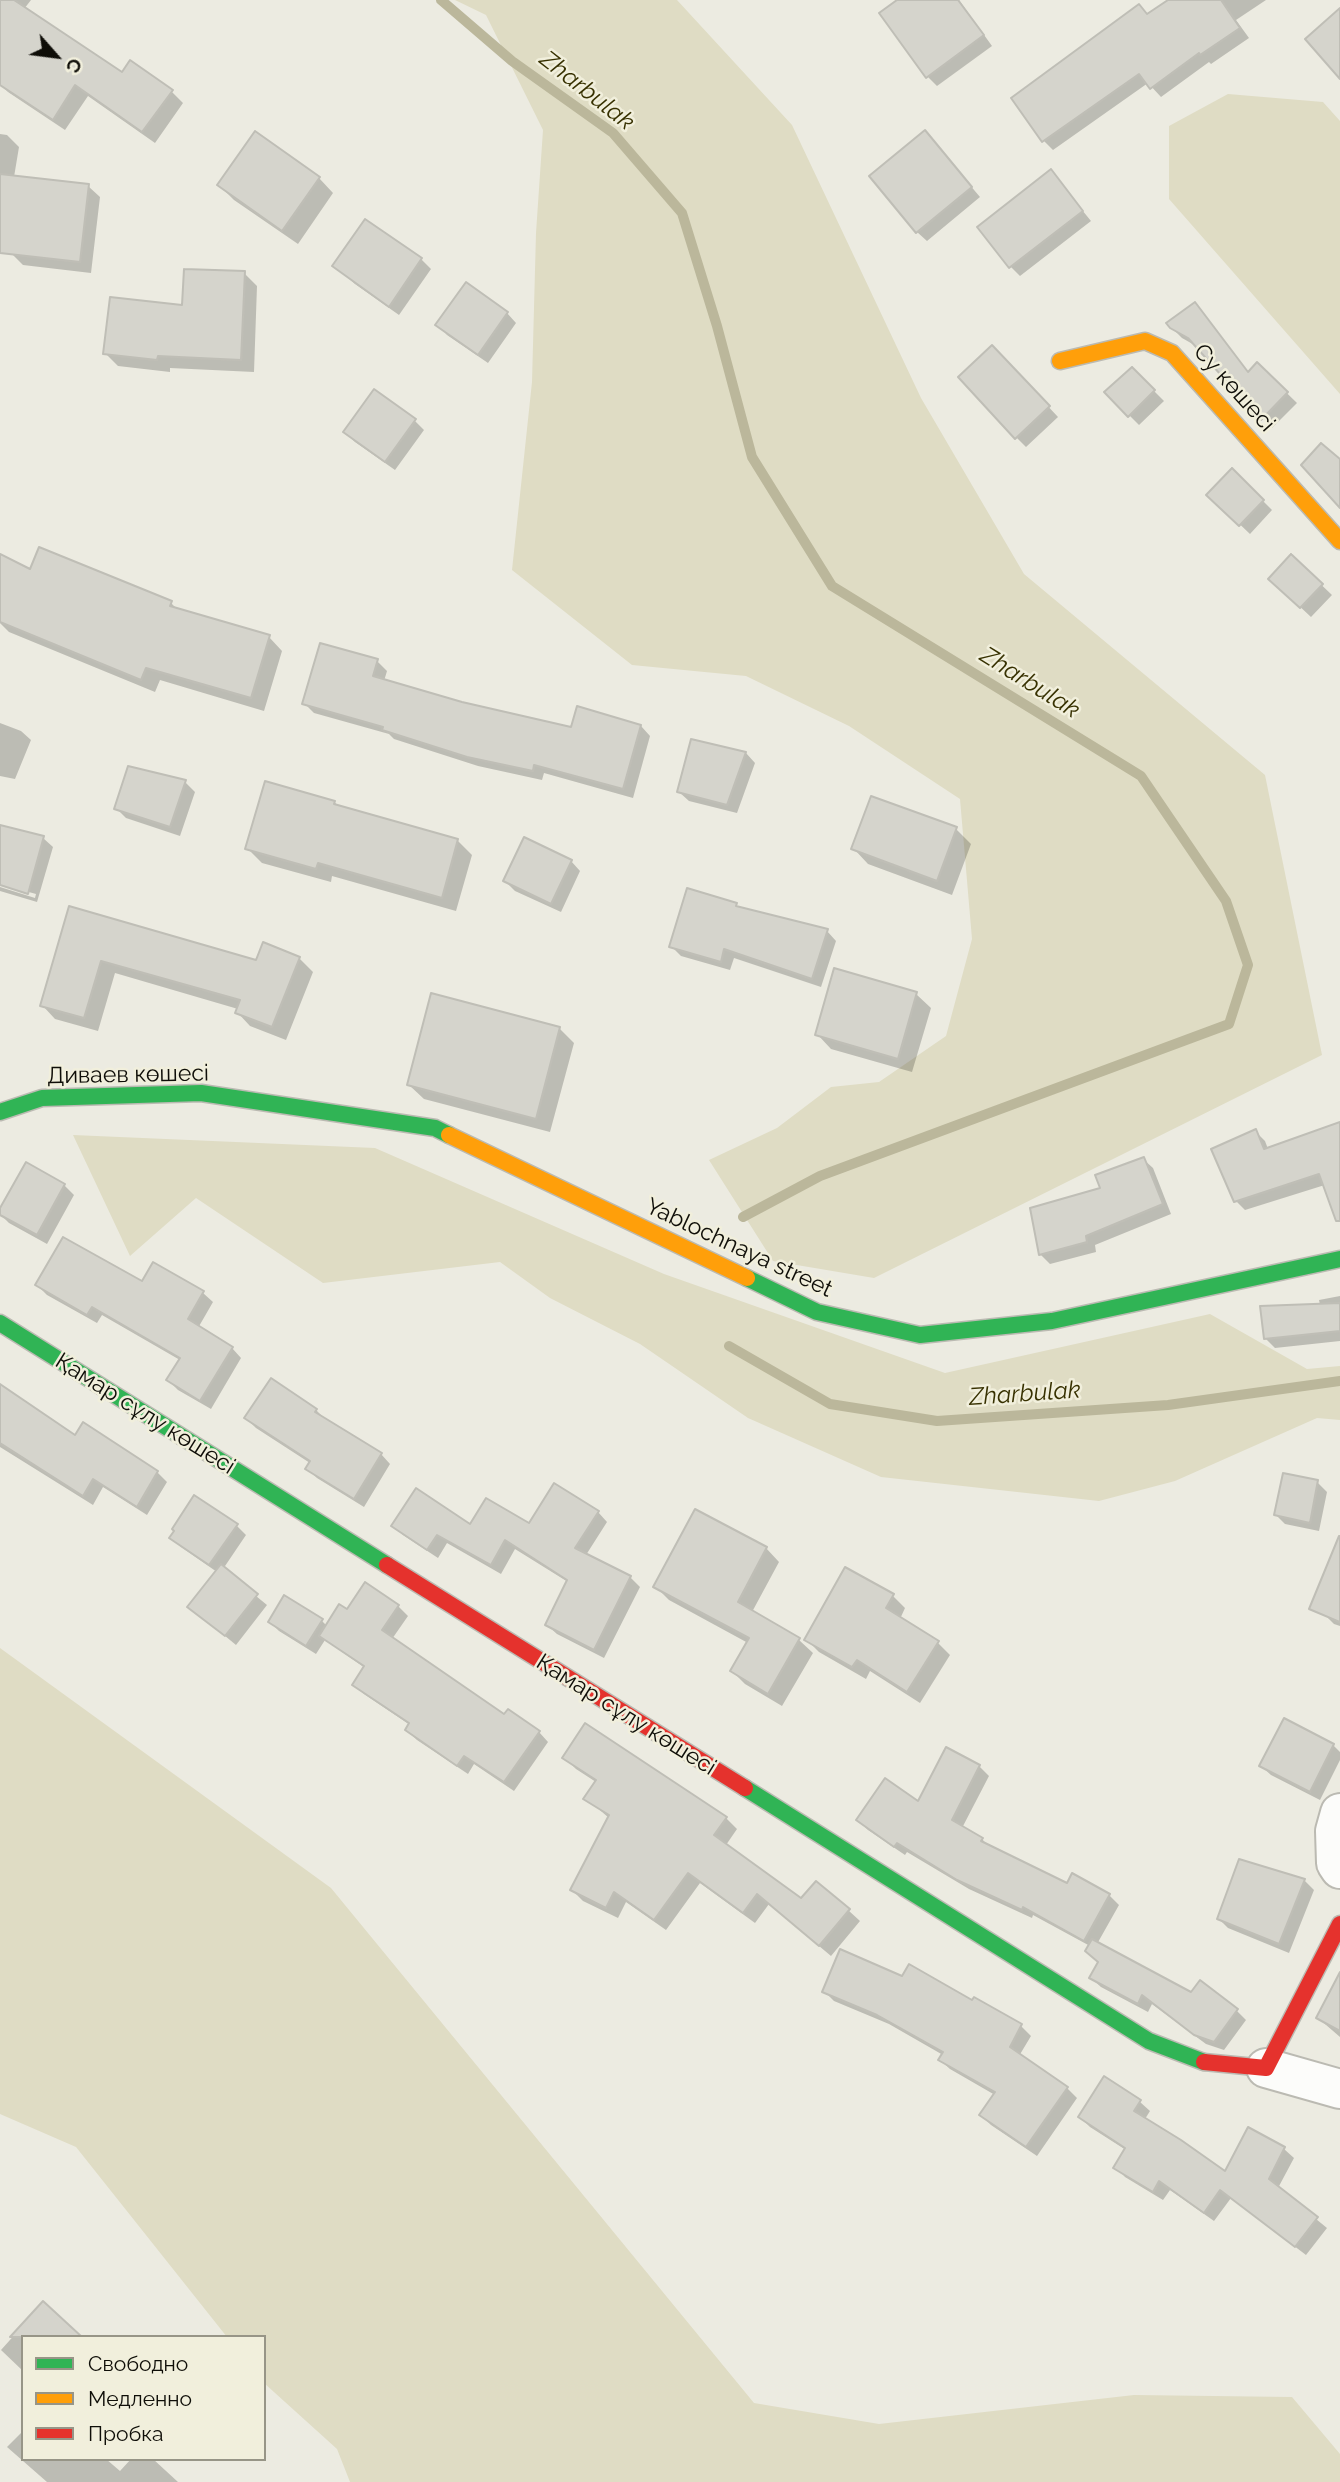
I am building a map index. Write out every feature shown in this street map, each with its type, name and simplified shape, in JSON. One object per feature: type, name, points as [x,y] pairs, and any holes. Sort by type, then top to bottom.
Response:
[{"type":"street","name":"Су көшесі","points":[[1060,361],[1145,341],[1172,353],[1340,541]]},
{"type":"street","name":"Диваев көшесі","points":[[0,1112],[42,1098],[201,1093],[299,1108]]},
{"type":"street","name":"Yablochnaya street","points":[[299,1108],[435,1128],[817,1312],[920,1335],[1052,1321],[1340,1259]]},
{"type":"street","name":"Қамар сұлу көшесі","points":[[0,1323],[1149,2041],[1206,2063],[1266,2068],[1340,2090]]},
{"type":"street","points":[[1340,1813],[1335,1831],[1336,1863],[1340,1869]]},
{"type":"street","points":[[1266,2068],[1340,1924]]},
{"type":"shaded area","points":[[455,0],[677,0],[792,125],[921,398],[1024,574],[1265,775],[1322,1055],[874,1278],[773,1261],[709,1160],[777,1128],[831,1087],[879,1082],[946,1036],[972,939],[960,799],[849,726],[746,676],[632,665],[512,570],[532,382],[536,233],[543,130],[486,15]]},
{"type":"shaded area","points":[[1228,94],[1323,102],[1340,121],[1340,394],[1169,199],[1169,126]]},
{"type":"shaded area","points":[[73,1135],[375,1148],[664,1274],[945,1373],[1210,1314],[1307,1369],[1340,1366],[1340,1420],[1317,1418],[1175,1481],[1099,1501],[881,1477],[748,1418],[640,1344],[550,1298],[500,1262],[323,1283],[196,1198],[130,1256]]},
{"type":"shaded area","points":[[0,1648],[331,1888],[754,2403],[879,2424],[1134,2395],[1292,2397],[1340,2454],[1340,2482],[350,2482],[337,2449],[266,2385],[266,2335],[225,2335],[76,2147],[0,2114]]},
{"type":"building","points":[[0,0],[14,0],[122,72],[130,60],[173,90],[142,132],[75,85],[53,120],[0,85]]},
{"type":"building","points":[[897,0],[958,0],[984,35],[926,78],[879,13]]},
{"type":"building","points":[[1168,0],[1221,0],[1240,28],[1200,55],[1199,53],[1150,89],[1139,74],[1042,142],[1011,98],[1139,4],[1147,14]]},
{"type":"building","points":[[1340,8],[1340,79],[1305,39]]},
{"type":"building","points":[[925,130],[972,187],[916,233],[869,176]]},
{"type":"building","points":[[255,131],[320,177],[282,231],[217,185]]},
{"type":"building","points":[[1051,169],[1083,211],[1009,268],[977,227]]},
{"type":"building","points":[[0,174],[89,184],[80,262],[0,253]]},
{"type":"building","points":[[365,219],[422,258],[389,307],[332,266]]},
{"type":"building","points":[[184,269],[245,271],[241,360],[158,356],[157,360],[103,354],[110,297],[182,305]]},
{"type":"building","points":[[466,282],[508,312],[478,355],[435,325]]},
{"type":"building","points":[[1195,302],[1248,372],[1257,362],[1288,392],[1261,420],[1188,338],[1166,323]]},
{"type":"building","points":[[992,345],[1050,406],[1015,439],[958,377]]},
{"type":"building","points":[[1132,367],[1155,390],[1128,417],[1104,392]]},
{"type":"building","points":[[374,389],[416,419],[385,462],[343,432]]},
{"type":"building","points":[[1321,443],[1340,459],[1340,508],[1301,465]]},
{"type":"building","points":[[1232,468],[1264,500],[1239,526],[1206,495]]},
{"type":"building","points":[[39,547],[172,601],[170,606],[270,635],[251,698],[146,668],[141,680],[0,622],[0,554],[30,569]]},
{"type":"building","points":[[1291,554],[1323,584],[1300,608],[1268,579]]},
{"type":"building","points":[[320,643],[378,659],[373,676],[462,702],[571,727],[577,706],[641,725],[623,789],[534,765],[533,771],[467,757],[382,730],[383,727],[302,704]]},
{"type":"building","points":[[691,739],[746,752],[727,805],[677,792]]},
{"type":"building","points":[[128,766],[186,780],[170,827],[114,809]]},
{"type":"building","points":[[265,781],[335,801],[334,804],[458,839],[442,898],[318,863],[316,869],[245,849]]},
{"type":"building","points":[[871,796],[957,827],[937,881],[851,849]]},
{"type":"building","points":[[0,825],[44,836],[28,894],[0,885]]},
{"type":"building","points":[[524,837],[572,860],[551,904],[503,881]]},
{"type":"building","points":[[687,888],[737,903],[736,906],[828,929],[812,979],[724,949],[721,962],[669,947]]},
{"type":"building","points":[[69,906],[256,960],[263,942],[300,957],[272,1027],[235,1013],[240,1000],[101,961],[84,1018],[40,1006]]},
{"type":"building","points":[[834,968],[917,992],[898,1059],[815,1035]]},
{"type":"building","points":[[431,993],[560,1027],[536,1119],[407,1085]]},
{"type":"building","points":[[1340,1122],[1340,1221],[1336,1221],[1319,1174],[1234,1202],[1211,1149],[1256,1129],[1264,1149]]},
{"type":"building","points":[[1144,1157],[1163,1204],[1086,1236],[1087,1242],[1039,1255],[1030,1208],[1100,1188],[1095,1175]]},
{"type":"building","points":[[26,1162],[65,1184],[37,1235],[0,1215],[0,1208]]},
{"type":"building","points":[[63,1237],[142,1281],[153,1262],[204,1291],[188,1319],[233,1347],[200,1401],[166,1380],[180,1358],[92,1307],[87,1315],[35,1285]]},
{"type":"building","points":[[1340,1303],[1340,1331],[1264,1339],[1260,1306]]},
{"type":"building","points":[[271,1378],[317,1409],[315,1412],[382,1453],[354,1499],[305,1469],[310,1461],[244,1418]]},
{"type":"building","points":[[0,1384],[75,1435],[83,1422],[158,1471],[137,1507],[93,1479],[83,1496],[0,1443]]},
{"type":"building","points":[[1283,1473],[1318,1480],[1310,1523],[1274,1515]]},
{"type":"building","points":[[554,1483],[599,1511],[575,1548],[631,1576],[594,1650],[545,1625],[567,1580],[505,1540],[491,1565],[437,1535],[427,1550],[391,1526],[416,1488],[470,1524],[486,1498],[529,1523]]},
{"type":"building","points":[[194,1495],[238,1524],[209,1565],[169,1538]]},
{"type":"building","points":[[695,1509],[767,1547],[738,1602],[800,1638],[768,1694],[730,1671],[749,1638],[653,1587]]},
{"type":"building","points":[[1340,1536],[1340,1622],[1309,1609]]},
{"type":"building","points":[[221,1564],[258,1594],[225,1636],[187,1607]]},
{"type":"building","points":[[845,1567],[894,1594],[886,1608],[939,1641],[907,1692],[857,1660],[852,1667],[804,1640]]},
{"type":"building","points":[[365,1582],[399,1605],[382,1630],[504,1714],[508,1709],[540,1731],[504,1782],[464,1756],[457,1766],[405,1730],[409,1723],[352,1685],[364,1666],[319,1636],[339,1604],[347,1609]]},
{"type":"building","points":[[284,1595],[323,1619],[306,1646],[268,1622]]},
{"type":"building","points":[[1284,1718],[1334,1744],[1310,1792],[1259,1766]]},
{"type":"building","points":[[585,1723],[727,1817],[714,1835],[801,1898],[816,1881],[850,1909],[819,1946],[757,1894],[743,1913],[688,1873],[654,1920],[614,1892],[606,1908],[570,1890],[609,1815],[583,1799],[596,1780],[562,1758]]},
{"type":"building","points":[[946,1747],[980,1765],[952,1820],[983,1838],[981,1841],[1067,1883],[1072,1873],[1110,1894],[1084,1941],[1023,1907],[1022,1910],[957,1880],[897,1843],[894,1847],[856,1820],[885,1778],[918,1801]]},
{"type":"building","points":[[1239,1859],[1305,1879],[1279,1944],[1217,1919]]},
{"type":"building","points":[[1092,1939],[1191,1992],[1200,1980],[1238,2009],[1214,2042],[1194,2035],[1142,1995],[1138,2004],[1089,1978],[1098,1962],[1085,1951]]},
{"type":"building","points":[[840,1949],[902,1976],[909,1964],[972,2000],[974,1997],[1022,2024],[1010,2047],[1068,2087],[1026,2147],[979,2115],[995,2092],[938,2060],[943,2052],[877,2015],[822,1992]]},
{"type":"building","points":[[1340,1972],[1340,2031],[1316,2018]]},
{"type":"building","points":[[1104,2076],[1141,2100],[1134,2111],[1225,2171],[1248,2127],[1285,2147],[1269,2179],[1318,2217],[1295,2247],[1220,2190],[1204,2213],[1159,2181],[1153,2192],[1113,2168],[1125,2148],[1078,2117]]},
{"type":"building","points":[[43,2301],[80,2335],[21,2335],[10,2337]]},
{"type":"waterway","name":"Zharbulak","points":[[441,0],[512,61],[613,133],[682,213],[717,326],[752,457],[832,586],[1141,776],[1226,901],[1248,965],[1229,1024],[820,1176],[743,1217]]},
{"type":"waterway","name":"Zharbulak","points":[[729,1346],[830,1404],[937,1421],[1168,1405],[1340,1381]]},
{"type":"traffic: fast","points":[[0,1112],[42,1098],[201,1093],[435,1128],[449,1135]]},
{"type":"traffic: fast","points":[[747,1278],[817,1312],[920,1335],[1052,1321],[1340,1259]]},
{"type":"traffic: fast","points":[[0,1323],[387,1565]]},
{"type":"traffic: fast","points":[[745,1788],[1149,2041],[1204,2062]]},
{"type":"traffic: slow","points":[[1060,361],[1145,341],[1172,353],[1340,541]]},
{"type":"traffic: slow","points":[[449,1135],[747,1278]]},
{"type":"traffic: jam","points":[[387,1565],[745,1788]]},
{"type":"traffic: jam","points":[[1204,2062],[1266,2068],[1340,1924]]}]
